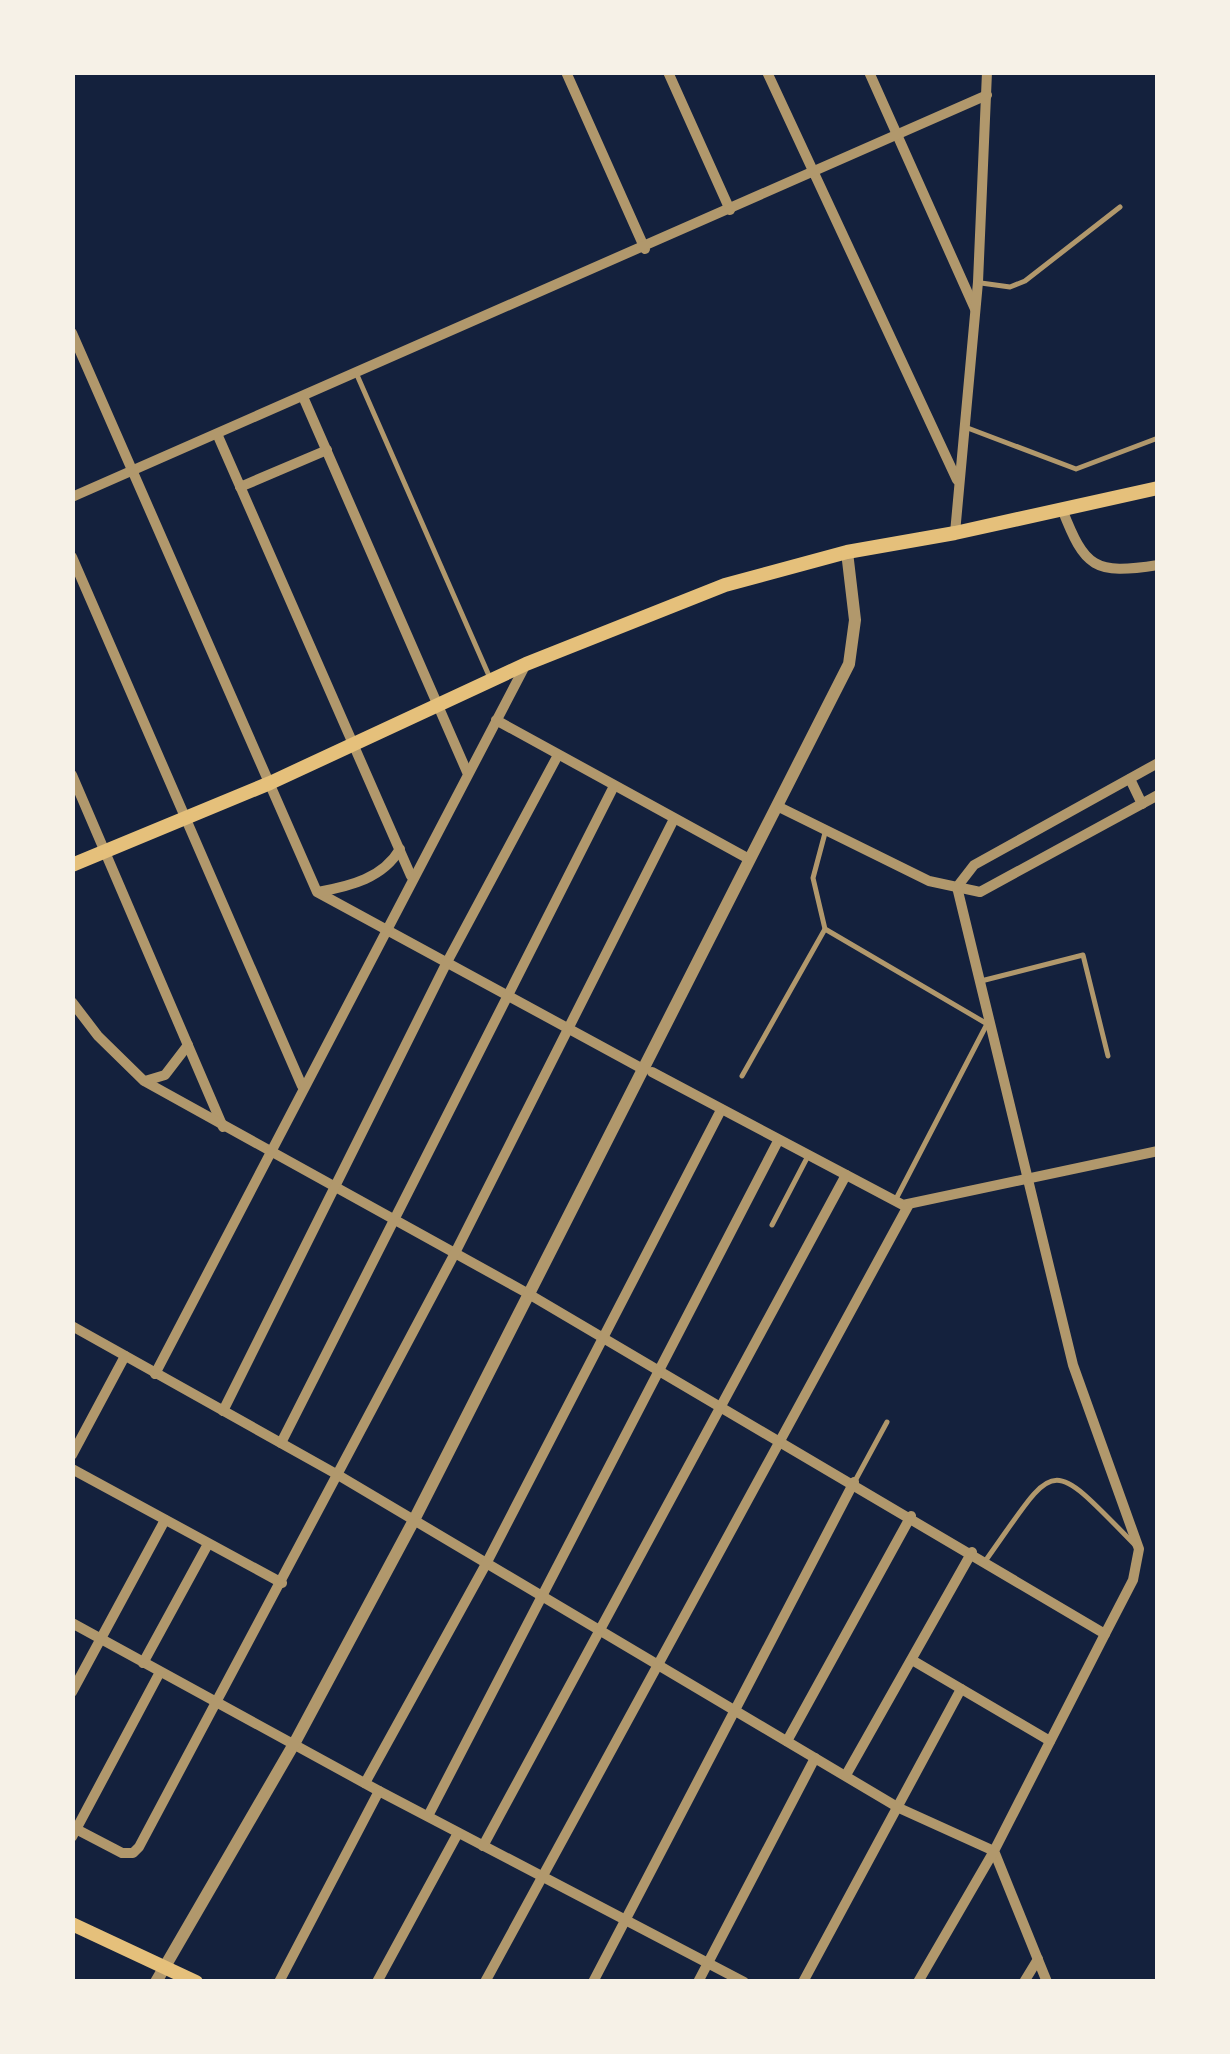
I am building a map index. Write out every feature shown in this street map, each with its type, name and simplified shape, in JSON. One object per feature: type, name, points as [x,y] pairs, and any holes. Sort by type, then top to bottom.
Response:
[{"type":"main road","points":[[72,864],[270,783],[526,664],[725,584],[847,552],[955,534],[1158,488]]},
{"type":"main road","points":[[72,1924],[160,1974],[196,1982]]},
{"type":"street","points":[[566,72],[645,249]]},
{"type":"street","points":[[668,72],[730,210]]},
{"type":"street","points":[[767,72],[958,481]]},
{"type":"street","points":[[868,72],[976,310]]},
{"type":"street","points":[[955,534],[978,282],[987,72]]},
{"type":"street","points":[[72,497],[304,399],[987,95]]},
{"type":"street","points":[[72,333],[317,892],[895,1202],[908,1206],[1158,1152]]},
{"type":"street","points":[[304,399],[467,772]]},
{"type":"street","points":[[218,436],[411,876]]},
{"type":"street","points":[[240,487],[327,450]]},
{"type":"street","points":[[1062,509],[1076,546],[1093,564],[1124,570],[1158,565]]},
{"type":"street","points":[[160,1974],[294,1744],[414,1522],[527,1293],[647,1070],[748,859],[850,664],[855,620],[847,552]]},
{"type":"street","points":[[74,564],[188,817],[302,1086]]},
{"type":"street","points":[[155,1374],[411,876],[526,664]]},
{"type":"street","points":[[496,720],[748,859]]},
{"type":"street","points":[[223,1411],[446,964],[558,755]]},
{"type":"street","points":[[918,1982],[994,1851],[1133,1580],[1139,1548],[1072,1365],[958,887],[974,864],[1158,763]]},
{"type":"street","points":[[72,775],[224,1128]]},
{"type":"street","points":[[1130,779],[1142,804]]},
{"type":"street","points":[[281,1443],[614,786]]},
{"type":"street","points":[[777,806],[929,880],[980,892],[1158,795]]},
{"type":"street","points":[[160,1672],[74,1833],[122,1853],[134,1853],[218,1704],[455,1253],[674,819]]},
{"type":"street","points":[[317,892],[351,886],[390,867],[400,849]]},
{"type":"street","points":[[72,1002],[121,1061],[144,1081],[527,1293],[659,1374],[912,1516],[1105,1634]]},
{"type":"street","points":[[144,1081],[165,1075],[188,1045]]},
{"type":"street","points":[[366,1784],[486,1564],[721,1110]]},
{"type":"street","points":[[428,1816],[778,1141]]},
{"type":"street","points":[[482,1846],[846,1175]]},
{"type":"street","points":[[484,1982],[908,1206]]},
{"type":"street","points":[[72,1326],[338,1475],[899,1808],[994,1851],[1046,1982]]},
{"type":"street","points":[[72,1455],[125,1356]]},
{"type":"street","points":[[72,1469],[282,1583]]},
{"type":"street","points":[[592,1982],[854,1482]]},
{"type":"street","points":[[787,1741],[912,1516]]},
{"type":"street","points":[[72,1692],[164,1520]]},
{"type":"street","points":[[144,1663],[208,1544]]},
{"type":"street","points":[[846,1775],[972,1552]]},
{"type":"street","points":[[72,1623],[380,1792],[744,1982]]},
{"type":"street","points":[[912,1660],[1050,1741]]},
{"type":"street","points":[[803,1982],[961,1689]]},
{"type":"street","points":[[698,1982],[815,1758]]},
{"type":"street","points":[[279,1982],[380,1792]]},
{"type":"street","points":[[377,1982],[458,1833]]},
{"type":"street","points":[[1024,1982],[1038,1960]]},
{"type":"lane","points":[[978,282],[1010,287],[1025,281],[1120,207]]},
{"type":"lane","points":[[358,375],[491,680]]},
{"type":"lane","points":[[964,427],[1076,469],[1158,438]]},
{"type":"lane","points":[[742,1076],[826,929],[813,878],[826,830]]},
{"type":"lane","points":[[826,929],[990,1026],[895,1202]]},
{"type":"lane","points":[[982,981],[1083,955],[1108,1056]]},
{"type":"lane","points":[[772,1225],[808,1156]]},
{"type":"lane","points":[[854,1482],[887,1422]]},
{"type":"lane","points":[[986,1560],[1036,1489],[1052,1478],[1078,1487],[1139,1548]]}]
